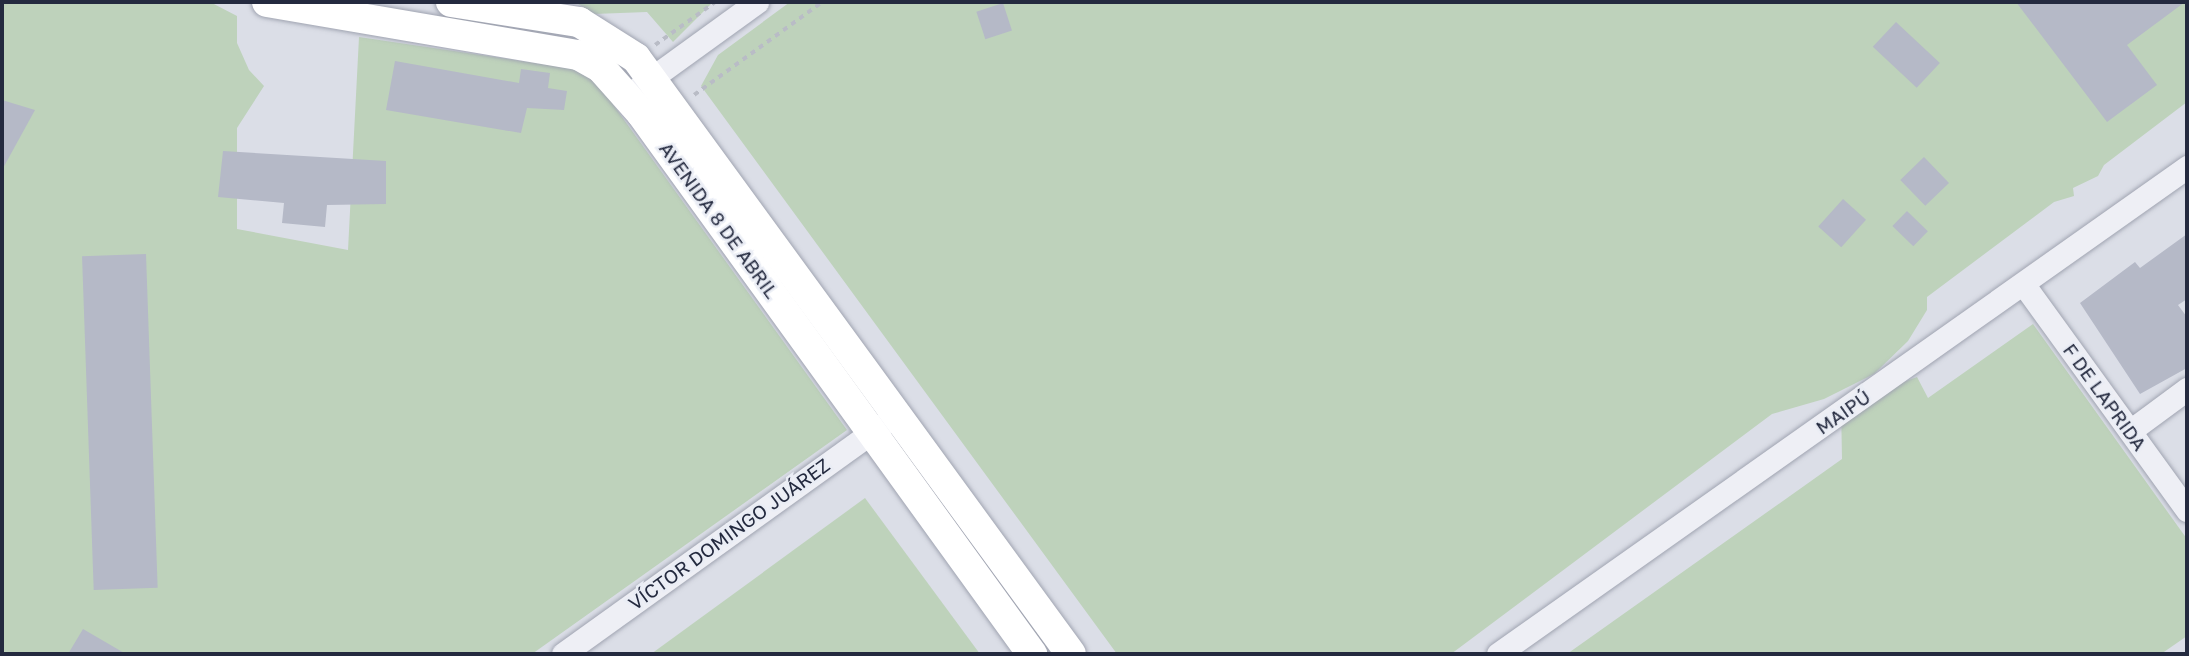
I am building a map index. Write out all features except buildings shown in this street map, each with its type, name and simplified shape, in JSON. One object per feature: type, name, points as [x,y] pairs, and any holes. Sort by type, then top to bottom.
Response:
[{"type":"main road","name":"AVENIDA 8 DE ABRIL","points":[[267,2],[299,4],[578,55],[638,77],[871,432],[1032,654]]},
{"type":"main road","name":"AVENIDA 8 DE ABRIL","points":[[451,2],[579,22],[674,109],[1071,654]]},
{"type":"street","points":[[638,77],[757,2]]},
{"type":"street","name":"MAIPÚ","points":[[1498,654],[2024,285],[2187,167]]},
{"type":"street","name":"F DE LAPRIDA","points":[[2024,285],[2187,510]]},
{"type":"street","points":[[2130,431],[2187,389]]},
{"type":"street","name":"VÍCTOR DOMINGO JUÁREZ","points":[[563,654],[896,415]]},
{"type":"path","points":[[638,77],[715,2]]},
{"type":"path","points":[[674,109],[822,2]]},
{"type":"green space","points":[[2,2],[210,2],[237,16],[237,43],[249,70],[264,86],[237,128],[237,229],[348,250],[359,37],[589,71],[847,430],[532,654],[2,654]]},
{"type":"green space","points":[[575,2],[713,2],[673,42],[647,12],[594,14]]},
{"type":"green space","points":[[790,2],[2187,2],[2187,102],[2104,165],[2098,176],[2073,188],[2074,196],[2054,202],[1927,297],[1927,310],[1908,341],[1874,374],[1824,399],[1772,414],[1451,654],[1117,654],[701,86],[718,55]]},
{"type":"green space","points":[[2033,324],[2187,539],[2187,636],[2161,654],[1567,654],[1842,459],[1841,405],[1917,377],[1928,398]]},
{"type":"green space","points":[[865,498],[980,654],[651,654]]}]
